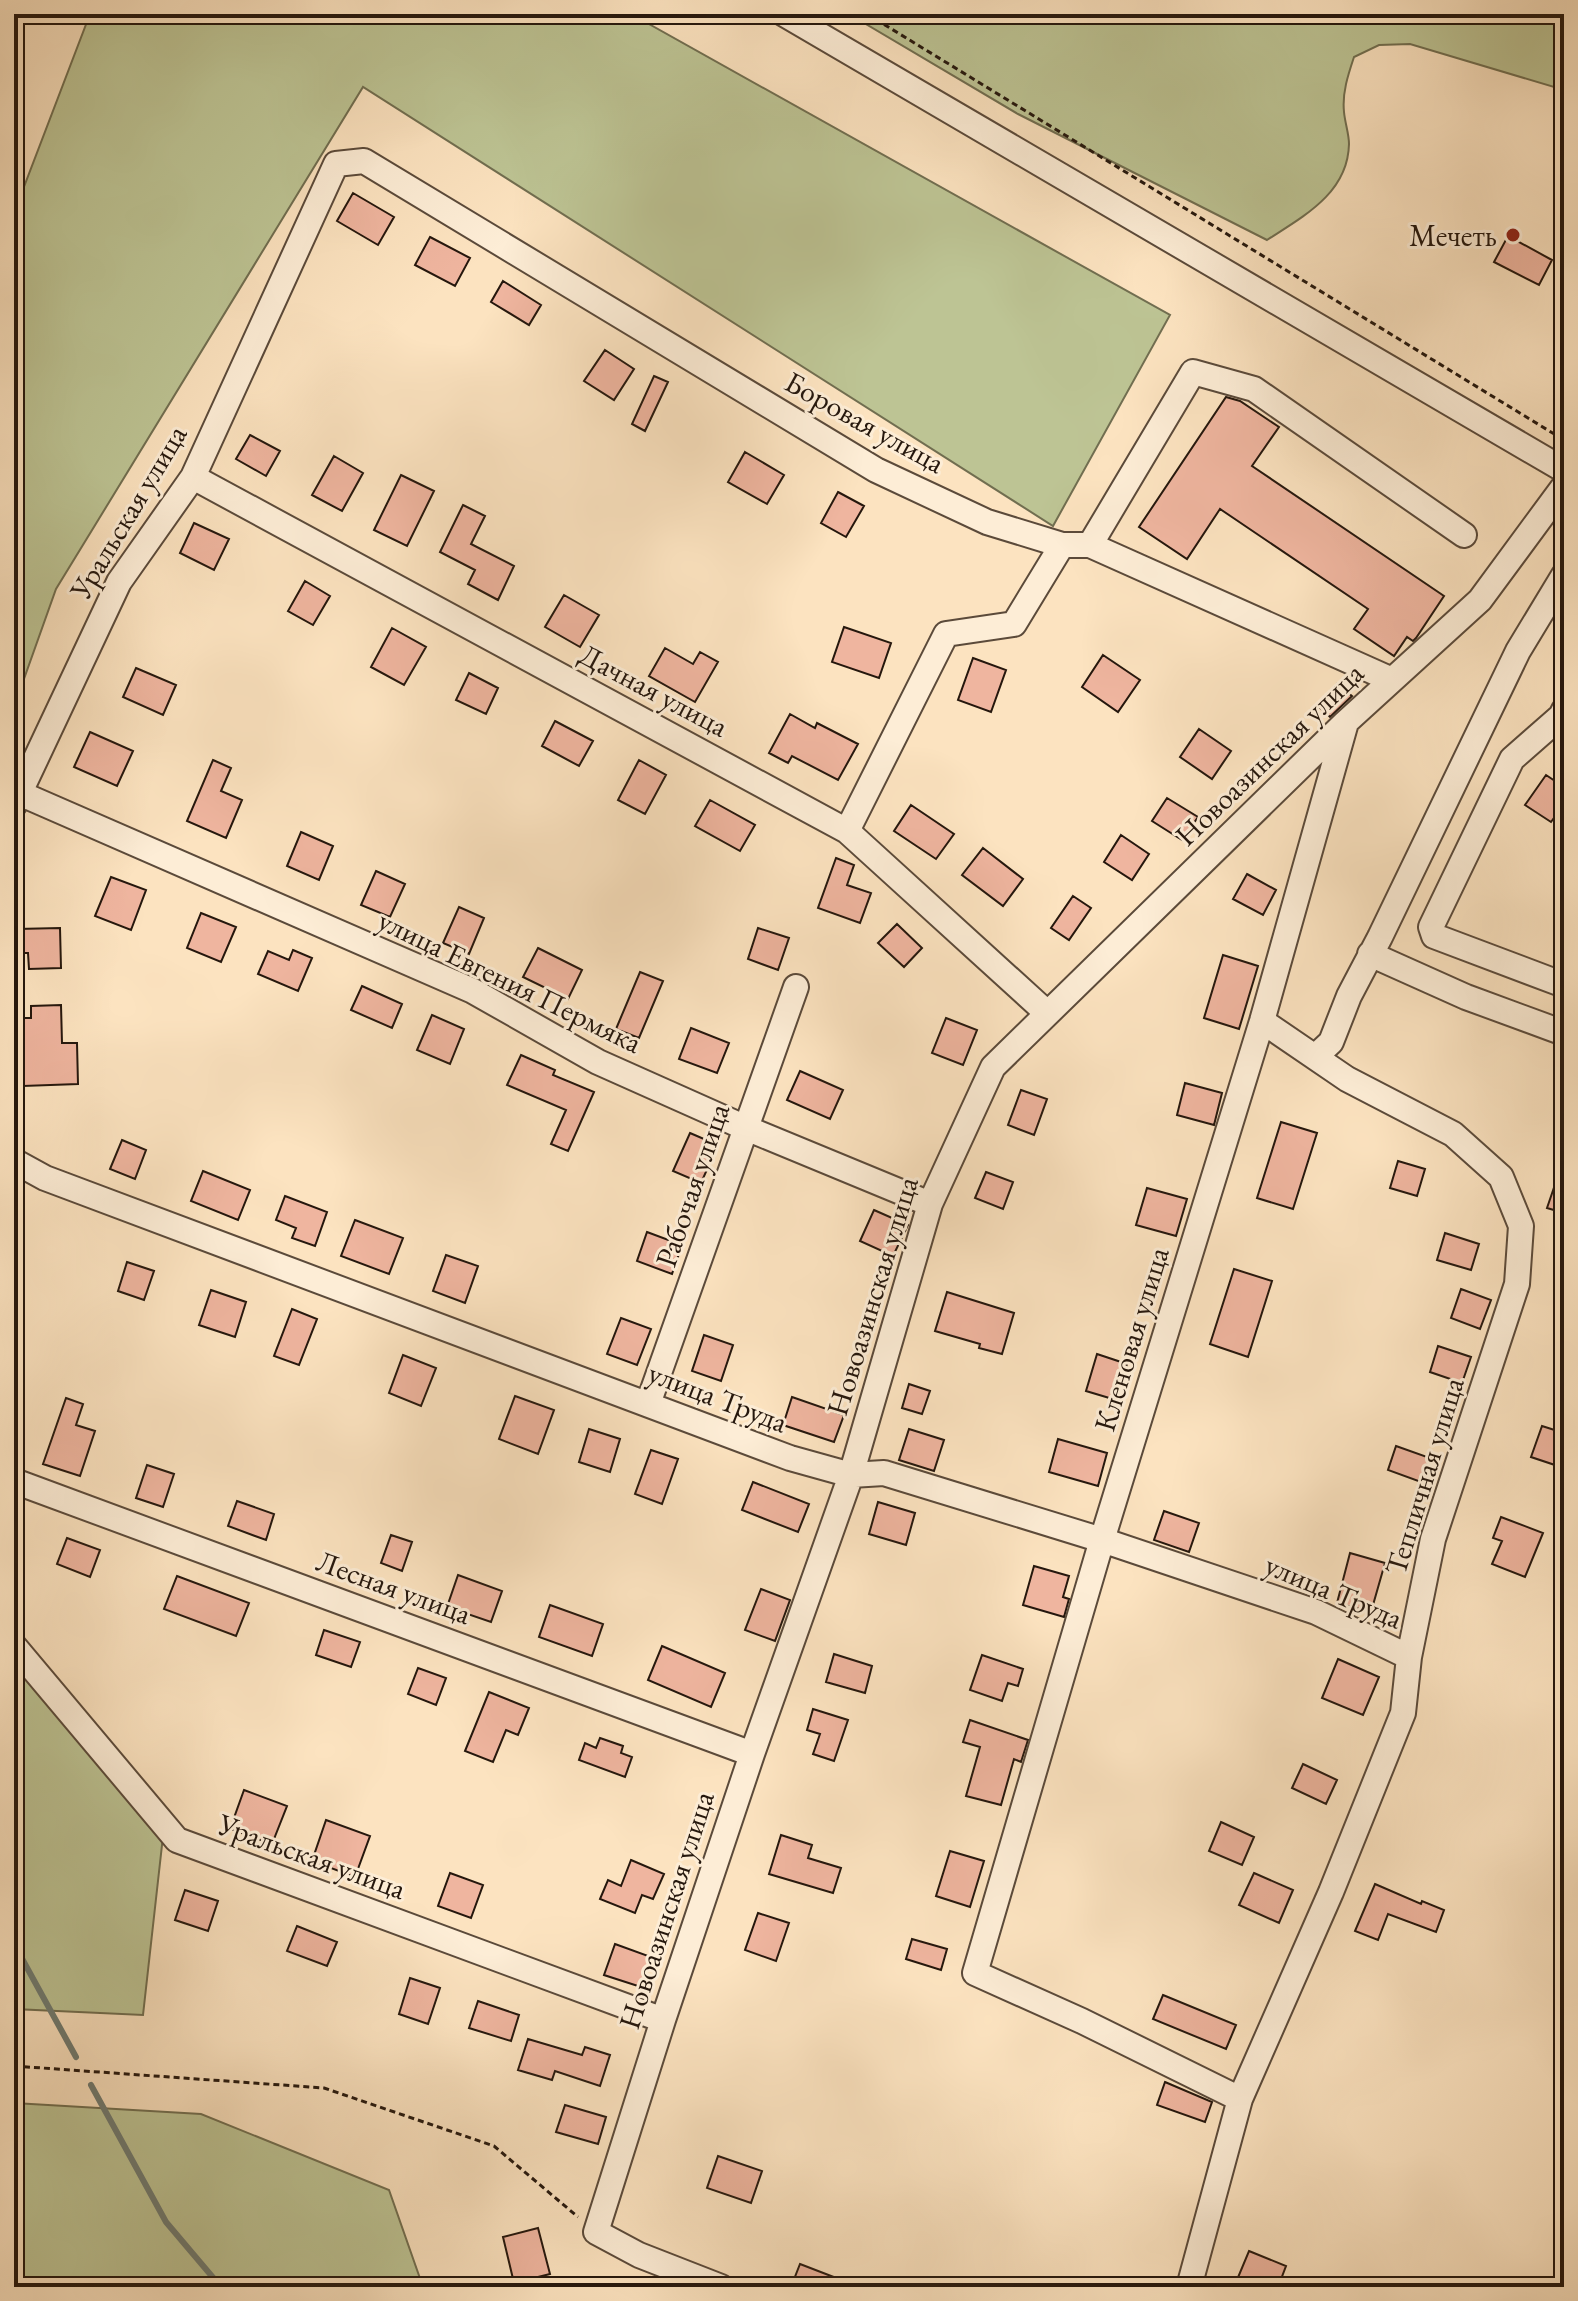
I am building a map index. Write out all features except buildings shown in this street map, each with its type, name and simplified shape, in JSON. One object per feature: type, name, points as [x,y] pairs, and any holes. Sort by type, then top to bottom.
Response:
[{"type":"street","points":[[784,14],[1564,470]]},
{"type":"street","name":"Боровая улица","points":[[336,164],[364,161],[876,470],[987,522],[1062,545],[1090,545],[1392,680]]},
{"type":"street","name":"Уральская улица","points":[[16,799],[119,582],[193,477],[336,164]]},
{"type":"street","points":[[1090,545],[1193,372],[1254,389],[1464,535]]},
{"type":"street","name":"Дачная улица","points":[[193,477],[847,831],[1047,1013]]},
{"type":"street","name":"Новоазинская улица","points":[[596,2232],[752,1754],[851,1475],[930,1204],[993,1067],[1345,723],[1480,600],[1564,486]]},
{"type":"street","points":[[847,831],[946,634],[1014,624],[1062,545]]},
{"type":"street","points":[[1315,1057],[1331,1042],[1349,996],[1518,651],[1564,575]]},
{"type":"street","points":[[1564,710],[1512,759],[1431,927],[1434,936],[1564,985]]},
{"type":"street","name":"Кленовая улица","points":[[1240,2099],[1082,2021],[975,1973],[1102,1540],[1262,1021],[1345,723]]},
{"type":"street","name":"улица Евгения Пермяка","points":[[16,799],[473,991],[598,1062],[746,1128],[930,1204]]},
{"type":"street","points":[[1370,954],[1466,997],[1564,1033]]},
{"type":"street","name":"Рабочая улица","points":[[648,1404],[796,987]]},
{"type":"street","name":"Тепличная улица","points":[[1189,2287],[1240,2099],[1331,1892],[1403,1713],[1409,1657],[1433,1539],[1517,1284],[1521,1226],[1501,1177],[1453,1134],[1347,1079],[1262,1021]]},
{"type":"street","name":"улица Труда","points":[[14,1161],[45,1178],[790,1458],[851,1475],[884,1473],[1102,1540],[1316,1612],[1409,1657]]},
{"type":"street","name":"Лесная улица","points":[[14,1481],[752,1754]]},
{"type":"street","name":"Уральская улица","points":[[14,1646],[177,1840],[663,2020]]},
{"type":"street","points":[[596,2232],[639,2255],[721,2287]]},
{"type":"path","points":[[867,14],[1564,440]]},
{"type":"path","points":[[14,2066],[324,2088],[494,2146],[596,2232]]},
{"type":"green space","points":[[90,14],[631,14],[1170,315],[1053,526],[363,87],[56,589],[14,707],[14,213]]},
{"type":"green space","points":[[849,14],[1564,14],[1564,90],[1410,44],[1379,45],[1354,57],[1344,98],[1349,144],[1341,176],[1322,201],[1267,240],[1018,114]]},
{"type":"green space","points":[[14,1662],[163,1836],[143,2015],[14,2009]]},
{"type":"green space","points":[[14,2103],[201,2114],[389,2190],[423,2287],[14,2287]]},
{"type":"waterway","points":[[14,1944],[76,2057]]},
{"type":"waterway","points":[[91,2085],[166,2222],[221,2287]]},
{"type":"place","name":"Мечеть","points":[[1513,235]]}]
